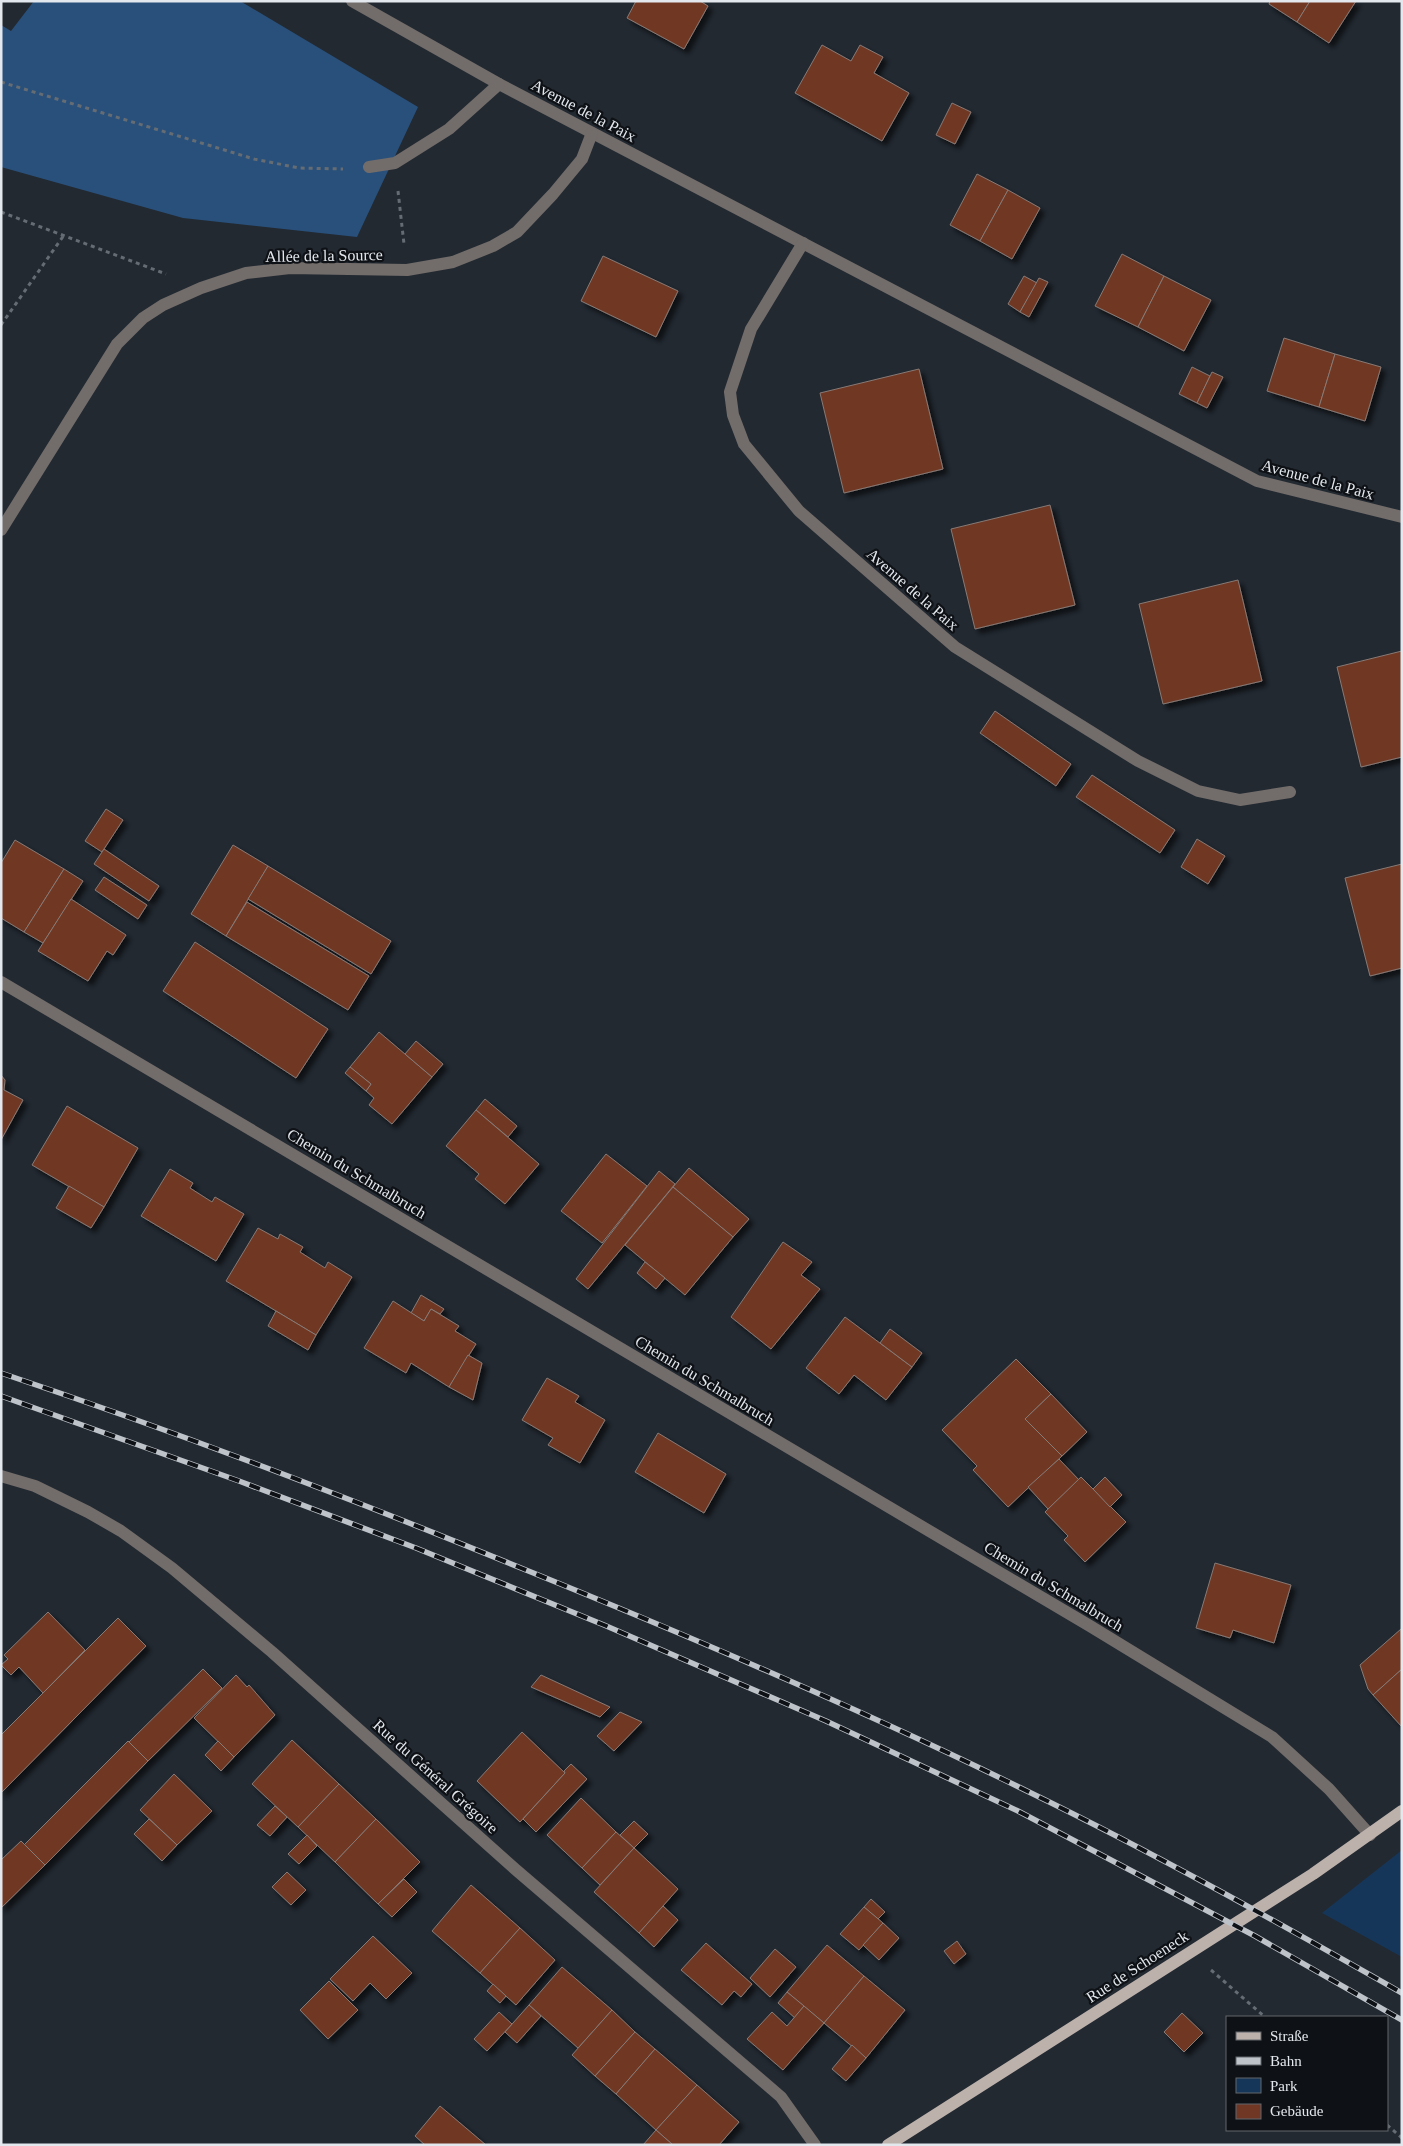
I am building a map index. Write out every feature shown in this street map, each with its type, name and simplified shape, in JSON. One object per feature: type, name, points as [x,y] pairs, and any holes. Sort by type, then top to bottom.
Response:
[{"type":"main road","name":"Rue de Schoeneck","points":[[888,2145],[1313,1874],[1402,1812]]},
{"type":"street","name":"Avenue de la Paix","points":[[352,1],[499,84],[1257,481],[1402,518]]},
{"type":"street","points":[[369,167],[395,163],[449,129],[499,84]]},
{"type":"street","name":"Allée de la Source","points":[[1,530],[118,344],[150,314],[163,305],[202,288],[246,273],[290,268],[406,270],[453,262],[494,246],[517,232],[553,194],[582,158],[592,133]]},
{"type":"street","name":"Avenue de la Paix","points":[[803,243],[751,329],[730,392],[733,415],[744,444],[799,512],[955,647],[1138,762],[1198,791],[1240,800],[1290,792]]},
{"type":"street","name":"Chemin du Schmalbruch","points":[[1,982],[1081,1621],[1272,1737],[1329,1789],[1370,1835]]},
{"type":"street","name":"Rue du Général Grégoire","points":[[1,1476],[35,1486],[88,1512],[121,1531],[172,1568],[272,1652],[515,1869],[781,2097],[815,2145]]},
{"type":"path","points":[[1,82],[254,159],[299,168],[332,170],[369,167]]},
{"type":"path","points":[[395,163],[406,270]]},
{"type":"path","points":[[1,212],[159,272]]},
{"type":"path","points":[[1,325],[64,235]]},
{"type":"path","points":[[1190,1952],[1264,2016]]},
{"type":"path","points":[[1388,2126],[1402,2138]]},
{"type":"green space","points":[[1402,1850],[1402,1957],[1322,1913]]},
{"type":"shaded area","points":[[34,1],[240,1],[418,107],[357,237],[183,218],[1,167],[1,25],[11,31]]},
{"type":"building","points":[[636,1],[700,1],[708,6],[684,49],[627,18]]},
{"type":"building","points":[[1270,1],[1310,1],[1297,22],[1269,4]]},
{"type":"building","points":[[1310,1],[1356,1],[1329,43],[1297,22]]},
{"type":"building","points":[[822,45],[851,61],[860,45],[883,57],[874,73],[909,93],[882,141],[795,93]]},
{"type":"building","points":[[952,103],[971,112],[955,144],[936,135]]},
{"type":"building","points":[[977,174],[1008,190],[980,241],[950,225]]},
{"type":"building","points":[[1008,190],[1040,208],[1012,259],[980,241]]},
{"type":"building","points":[[1122,254],[1164,276],[1138,327],[1095,306]]},
{"type":"building","points":[[603,256],[678,291],[656,337],[581,301]]},
{"type":"building","points":[[1024,276],[1037,283],[1020,312],[1008,304]]},
{"type":"building","points":[[1164,276],[1211,300],[1184,351],[1138,327]]},
{"type":"building","points":[[1039,278],[1048,282],[1029,317],[1020,312]]},
{"type":"building","points":[[1284,338],[1335,354],[1319,407],[1267,391]]},
{"type":"building","points":[[1335,354],[1381,367],[1365,421],[1319,407]]},
{"type":"building","points":[[1192,367],[1210,376],[1197,403],[1179,394]]},
{"type":"building","points":[[919,369],[943,469],[844,493],[820,393]]},
{"type":"building","points":[[1212,372],[1223,377],[1207,408],[1197,403]]},
{"type":"building","points":[[1050,505],[1075,605],[975,629],[951,529]]},
{"type":"building","points":[[1238,580],[1262,681],[1163,704],[1139,604]]},
{"type":"building","points":[[1402,651],[1402,757],[1361,767],[1337,667]]},
{"type":"building","points":[[995,711],[1071,764],[1056,786],[980,733]]},
{"type":"building","points":[[1092,775],[1175,830],[1160,853],[1076,797]]},
{"type":"building","points":[[106,809],[123,820],[102,852],[85,841]]},
{"type":"building","points":[[1197,839],[1225,856],[1208,884],[1181,867]]},
{"type":"building","points":[[15,840],[64,869],[24,932],[1,918],[1,863]]},
{"type":"building","points":[[233,845],[268,866],[226,936],[191,914]]},
{"type":"building","points":[[104,849],[159,886],[149,901],[94,864]]},
{"type":"building","points":[[1402,864],[1402,968],[1370,976],[1345,878]]},
{"type":"building","points":[[268,866],[391,941],[371,974],[248,899]]},
{"type":"building","points":[[64,869],[83,881],[43,943],[24,932]]},
{"type":"building","points":[[104,877],[147,905],[138,919],[95,890]]},
{"type":"building","points":[[71,899],[126,935],[113,955],[107,951],[88,981],[38,951]]},
{"type":"building","points":[[247,902],[369,976],[348,1010],[226,936]]},
{"type":"building","points":[[195,942],[328,1029],[296,1078],[163,991]]},
{"type":"building","points":[[379,1032],[432,1077],[392,1124],[369,1105],[374,1098],[366,1091],[371,1084],[350,1067]]},
{"type":"building","points":[[416,1041],[443,1064],[432,1077],[405,1054]]},
{"type":"building","points":[[350,1067],[371,1084],[366,1091],[345,1073]]},
{"type":"building","points":[[1,1075],[5,1080],[4,1090],[23,1100],[1,1140]]},
{"type":"building","points":[[485,1099],[517,1126],[508,1137],[476,1110]]},
{"type":"building","points":[[67,1106],[138,1148],[104,1207],[32,1165]]},
{"type":"building","points":[[476,1110],[539,1164],[505,1204],[475,1179],[479,1174],[446,1146]]},
{"type":"building","points":[[606,1154],[647,1186],[602,1243],[561,1211]]},
{"type":"building","points":[[689,1168],[749,1219],[733,1237],[673,1187]]},
{"type":"building","points":[[170,1169],[193,1183],[190,1188],[212,1202],[215,1197],[244,1214],[216,1261],[141,1216]]},
{"type":"building","points":[[659,1171],[675,1184],[588,1289],[576,1279]]},
{"type":"building","points":[[69,1186],[104,1207],[91,1228],[56,1208]]},
{"type":"building","points":[[673,1187],[733,1237],[685,1295],[625,1245]]},
{"type":"building","points":[[258,1228],[278,1239],[280,1234],[303,1247],[300,1252],[325,1268],[328,1262],[352,1277],[316,1335],[226,1281]]},
{"type":"building","points":[[783,1242],[812,1262],[801,1275],[820,1289],[771,1349],[731,1317]]},
{"type":"building","points":[[645,1262],[665,1278],[656,1289],[637,1273]]},
{"type":"building","points":[[421,1295],[444,1309],[440,1314],[431,1309],[424,1321],[411,1313]]},
{"type":"building","points":[[393,1301],[424,1321],[431,1309],[459,1326],[455,1331],[476,1344],[449,1387],[411,1363],[406,1373],[364,1348]]},
{"type":"building","points":[[276,1311],[316,1335],[308,1350],[268,1326]]},
{"type":"building","points":[[845,1317],[912,1367],[886,1400],[854,1375],[839,1394],[806,1368]]},
{"type":"building","points":[[890,1329],[922,1353],[912,1367],[880,1343]]},
{"type":"building","points":[[468,1355],[482,1363],[473,1400],[449,1387]]},
{"type":"building","points":[[1016,1359],[1051,1394],[1025,1419],[1062,1456],[1008,1507],[973,1470],[977,1466],[942,1430]]},
{"type":"building","points":[[547,1378],[579,1396],[575,1402],[605,1420],[580,1463],[548,1445],[553,1438],[522,1420]]},
{"type":"building","points":[[1051,1394],[1087,1432],[1062,1456],[1025,1419]]},
{"type":"building","points":[[658,1433],[726,1474],[704,1513],[635,1472]]},
{"type":"building","points":[[1059,1459],[1079,1480],[1048,1509],[1028,1487]]},
{"type":"building","points":[[1081,1477],[1126,1522],[1085,1562],[1064,1540],[1068,1536],[1045,1512]]},
{"type":"building","points":[[1105,1477],[1122,1495],[1110,1507],[1093,1489]]},
{"type":"building","points":[[1215,1563],[1291,1585],[1274,1643],[1233,1630],[1230,1638],[1196,1628]]},
{"type":"building","points":[[48,1612],[85,1650],[43,1693],[19,1667],[11,1675],[1,1665],[8,1659],[4,1655]]},
{"type":"building","points":[[118,1618],[146,1646],[1,1793],[1,1735]]},
{"type":"building","points":[[1401,1629],[1402,1669],[1373,1695],[1368,1689],[1360,1665]]},
{"type":"building","points":[[203,1669],[222,1688],[148,1761],[129,1742]]},
{"type":"building","points":[[1402,1669],[1402,1727],[1373,1695]]},
{"type":"building","points":[[236,1675],[247,1687],[249,1685],[275,1715],[234,1757],[194,1718]]},
{"type":"building","points":[[541,1675],[610,1707],[600,1717],[531,1687]]},
{"type":"building","points":[[620,1712],[642,1722],[614,1751],[597,1736]]},
{"type":"building","points":[[522,1732],[565,1773],[520,1822],[477,1781]]},
{"type":"building","points":[[292,1740],[339,1784],[298,1827],[252,1784]]},
{"type":"building","points":[[128,1741],[148,1761],[45,1865],[24,1845]]},
{"type":"building","points":[[218,1741],[234,1757],[221,1771],[205,1755]]},
{"type":"building","points":[[571,1764],[587,1779],[536,1832],[523,1819]]},
{"type":"building","points":[[174,1774],[212,1811],[177,1845],[140,1810]]},
{"type":"building","points":[[339,1784],[376,1819],[335,1862],[298,1827]]},
{"type":"building","points":[[581,1798],[616,1832],[582,1868],[547,1835]]},
{"type":"building","points":[[275,1806],[287,1817],[270,1836],[257,1825]]},
{"type":"building","points":[[149,1819],[177,1845],[162,1861],[134,1834]]},
{"type":"building","points":[[376,1819],[420,1862],[378,1904],[335,1862]]},
{"type":"building","points":[[634,1821],[648,1834],[634,1848],[620,1835]]},
{"type":"building","points":[[616,1832],[634,1848],[600,1885],[582,1868]]},
{"type":"building","points":[[307,1835],[317,1846],[299,1864],[288,1854]]},
{"type":"building","points":[[21,1841],[45,1865],[1,1908],[1,1860]]},
{"type":"building","points":[[634,1848],[678,1889],[639,1933],[594,1892]]},
{"type":"building","points":[[287,1872],[306,1890],[291,1905],[272,1887]]},
{"type":"building","points":[[404,1879],[417,1892],[392,1917],[378,1904]]},
{"type":"building","points":[[471,1885],[520,1928],[480,1973],[432,1931]]},
{"type":"building","points":[[871,1899],[885,1912],[878,1919],[864,1907]]},
{"type":"building","points":[[663,1906],[678,1920],[654,1947],[639,1933]]},
{"type":"building","points":[[864,1907],[883,1923],[859,1950],[840,1934]]},
{"type":"building","points":[[883,1923],[899,1938],[879,1960],[863,1945]]},
{"type":"building","points":[[520,1928],[555,1960],[516,2005],[480,1973]]},
{"type":"building","points":[[373,1936],[412,1973],[386,1999],[370,1983],[353,2001],[330,1979]]},
{"type":"building","points":[[957,1941],[966,1954],[954,1964],[944,1951]]},
{"type":"building","points":[[706,1943],[752,1984],[741,1997],[734,1991],[722,2005],[681,1970]]},
{"type":"building","points":[[827,1945],[864,1976],[824,2023],[787,1992]]},
{"type":"building","points":[[775,1949],[796,1967],[770,1997],[750,1978]]},
{"type":"building","points":[[562,1967],[612,2010],[578,2048],[529,2005]]},
{"type":"building","points":[[864,1976],[905,2010],[866,2058],[824,2023]]},
{"type":"building","points":[[329,1981],[358,2010],[328,2039],[300,2010]]},
{"type":"building","points":[[493,1984],[506,1996],[500,2003],[487,1991]]},
{"type":"building","points":[[787,1992],[804,2006],[795,2018],[778,2003]]},
{"type":"building","points":[[529,2005],[541,2016],[517,2043],[505,2032]]},
{"type":"building","points":[[804,2006],[824,2023],[783,2070],[747,2039],[772,2012],[787,2026]]},
{"type":"building","points":[[612,2010],[635,2032],[595,2076],[572,2055]]},
{"type":"building","points":[[499,2012],[512,2024],[487,2051],[474,2039]]},
{"type":"building","points":[[1182,2013],[1203,2033],[1184,2052],[1164,2032]]},
{"type":"building","points":[[635,2032],[655,2049],[616,2094],[595,2076]]},
{"type":"building","points":[[852,2045],[866,2058],[846,2081],[832,2069]]},
{"type":"building","points":[[655,2049],[697,2085],[656,2130],[616,2094]]},
{"type":"building","points":[[697,2085],[739,2122],[719,2145],[673,2145],[656,2130]]},
{"type":"building","points":[[440,2106],[486,2145],[425,2145],[415,2136]]},
{"type":"building","points":[[656,2130],[673,2145],[643,2145]]},
{"type":"railway","points":[[1,1373],[198,1442],[328,1491],[585,1594],[777,1675],[904,1732],[1124,1840],[1402,1993]]},
{"type":"railway","points":[[1,1396],[239,1481],[416,1548],[604,1625],[826,1721],[1018,1811],[1255,1936],[1402,2020]]}]
